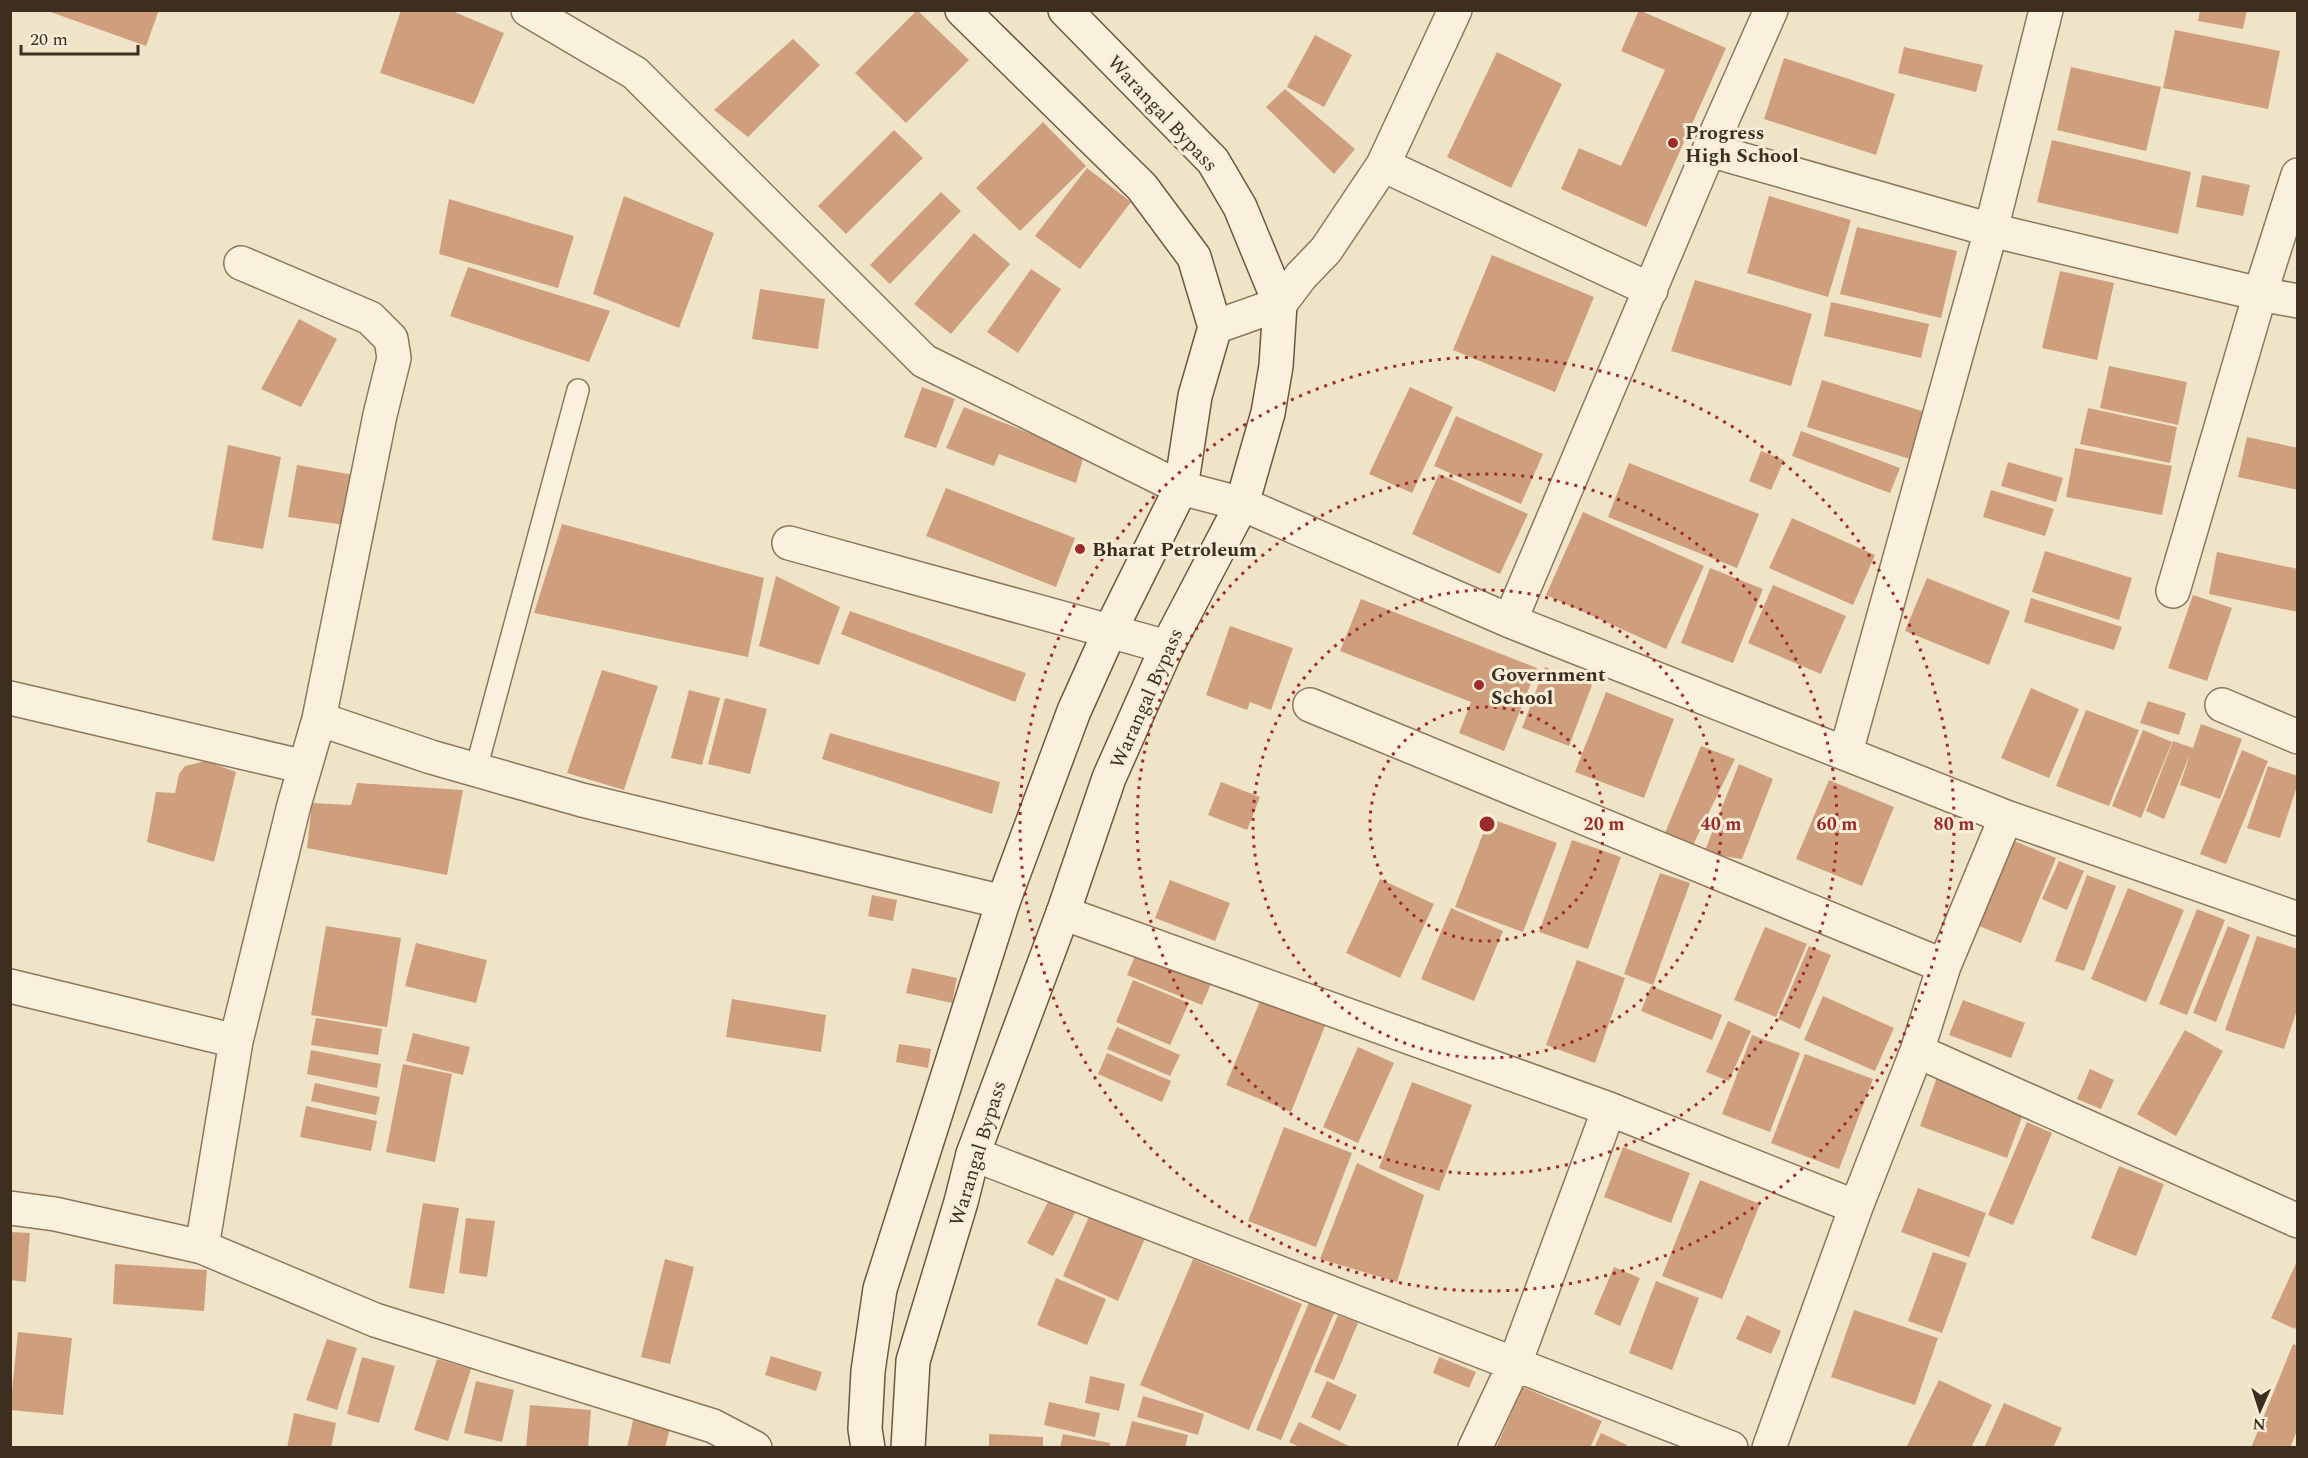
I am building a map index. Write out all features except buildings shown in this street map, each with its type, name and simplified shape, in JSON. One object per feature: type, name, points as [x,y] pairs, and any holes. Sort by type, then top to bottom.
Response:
[{"type":"street","points":[[528,10],[635,73],[924,361],[1181,488],[1242,504],[1509,621],[2006,817],[2298,919]]},
{"type":"street","points":[[868,1448],[865,1429],[868,1371],[880,1289],[1003,902],[1074,711],[1181,488],[1195,396],[1215,327],[1194,257],[1142,187],[962,10]]},
{"type":"street","name":"Warangal Bypass","points":[[908,1448],[913,1361],[961,1202],[973,1154],[1063,913],[1109,778],[1167,647],[1242,504],[1268,413],[1276,366],[1280,304],[1240,207],[1213,161],[1065,10]]},
{"type":"street","points":[[1215,327],[1280,304],[1301,276],[1326,250],[1383,165],[1455,10]]},
{"type":"street","points":[[1509,621],[1709,150],[1771,10]]},
{"type":"street","points":[[1846,752],[1991,230],[2046,10]]},
{"type":"street","points":[[1709,150],[1991,230],[2298,301]]},
{"type":"street","points":[[1383,165],[1651,290]]},
{"type":"street","points":[[2172,591],[2260,294],[2298,175]]},
{"type":"street","points":[[202,1247],[236,1041],[319,719],[380,415],[394,358],[391,339],[370,318],[242,263]]},
{"type":"street","points":[[789,543],[1167,647]]},
{"type":"street","points":[[10,698],[305,767]]},
{"type":"street","points":[[1310,705],[1944,966]]},
{"type":"street","points":[[2222,705],[2298,737]]},
{"type":"street","points":[[319,719],[431,757],[582,800],[1003,902]]},
{"type":"street","points":[[1769,1448],[1856,1206],[1917,1051],[1944,966],[2006,817]]},
{"type":"street","points":[[1063,913],[1609,1109],[1856,1206]]},
{"type":"street","points":[[10,986],[236,1041]]},
{"type":"street","points":[[1917,1051],[2298,1221]]},
{"type":"street","points":[[1474,1448],[1515,1363],[1609,1109]]},
{"type":"street","points":[[973,1154],[1731,1448]]},
{"type":"street","points":[[10,1208],[55,1214],[202,1247],[375,1320],[713,1426],[755,1448]]},
{"type":"lane","points":[[476,769],[579,390]]},
{"type":"place","name":"Progress High School","points":[[1673,143]]},
{"type":"place","name":"Bharat Petroleum","points":[[1080,549]]},
{"type":"place","name":"Government School","points":[[1479,685]]}]
